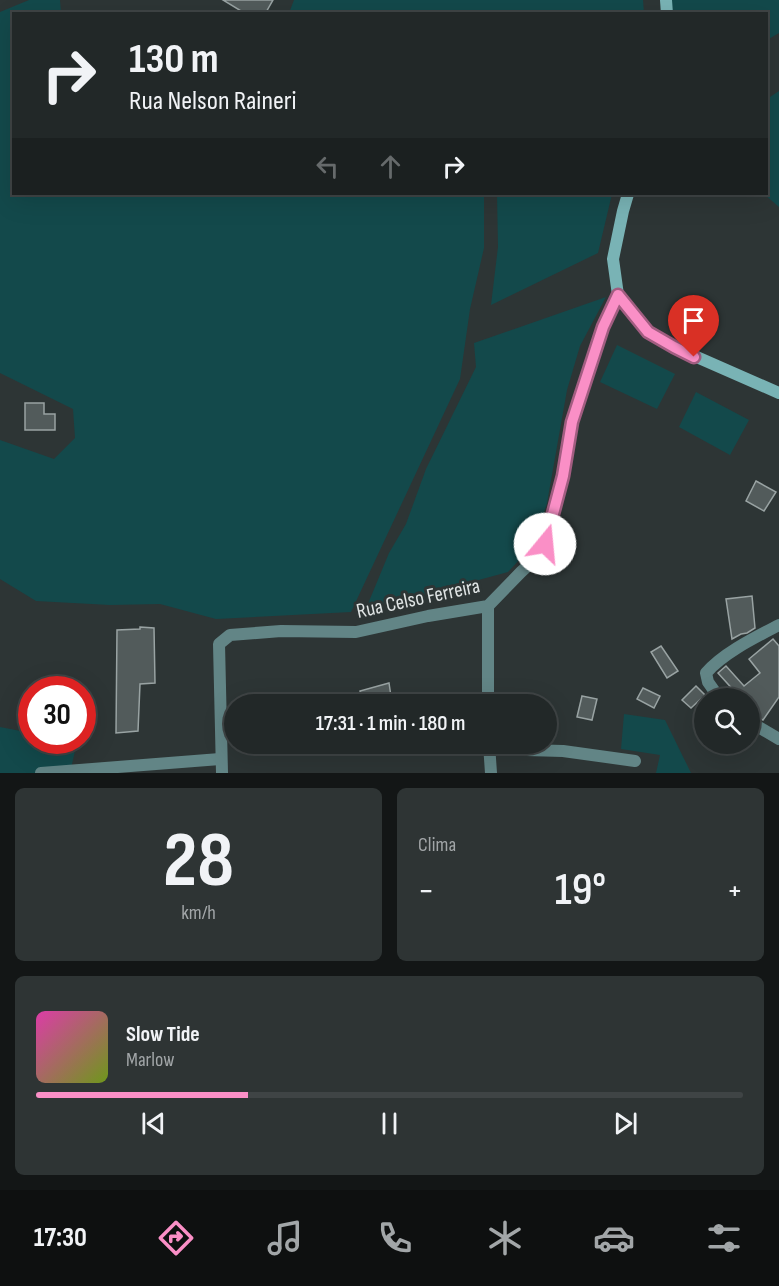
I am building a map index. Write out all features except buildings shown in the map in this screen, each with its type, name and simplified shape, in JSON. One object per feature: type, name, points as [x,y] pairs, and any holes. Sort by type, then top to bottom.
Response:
[{"type":"main road","points":[[628,195],[622,211],[613,259],[618,295],[648,332],[674,347],[779,393]]},
{"type":"street","name":"Rua Celso Ferreira","points":[[222,773],[219,644],[230,635],[281,631],[356,632],[488,606],[535,559],[545,544],[563,476],[572,422],[603,327],[618,295]]},
{"type":"street","points":[[488,606],[488,694]]},
{"type":"street","points":[[712,688],[706,673],[713,664],[779,625]]},
{"type":"street","points":[[760,729],[779,739]]},
{"type":"street","points":[[557,751],[635,761]]},
{"type":"street","points":[[490,754],[491,773]]},
{"type":"street","points":[[41,773],[220,759]]},
{"type":"shaded area","points":[[29,0],[60,0],[61,12],[12,12],[12,195],[484,195],[484,248],[470,309],[460,379],[351,612],[216,619],[160,604],[110,605],[36,601],[0,579],[0,440],[54,459],[75,438],[73,409],[0,373],[0,12]]},
{"type":"shaded area","points":[[294,0],[643,0],[644,12],[289,12]]},
{"type":"shaded area","points":[[666,0],[779,0],[779,33],[768,39],[768,12],[667,12]]},
{"type":"shaded area","points":[[779,91],[779,207],[765,195],[768,195],[768,98]]},
{"type":"shaded area","points":[[497,195],[612,195],[598,253],[491,305],[498,247]]},
{"type":"shaded area","points":[[606,297],[580,346],[567,390],[547,503],[534,544],[508,572],[365,611],[389,553],[406,524],[426,469],[476,367],[474,343]]},
{"type":"shaded area","points":[[617,345],[675,374],[657,409],[600,382]]},
{"type":"shaded area","points":[[696,392],[749,420],[730,455],[679,427]]},
{"type":"shaded area","points":[[624,714],[665,720],[691,773],[656,773],[660,755],[621,749]]},
{"type":"shaded area","points":[[0,727],[18,730],[18,754],[74,754],[70,773],[0,773]]},
{"type":"route","points":[[545,544],[563,476],[572,422],[603,327],[618,295],[648,332],[694,357]]}]
